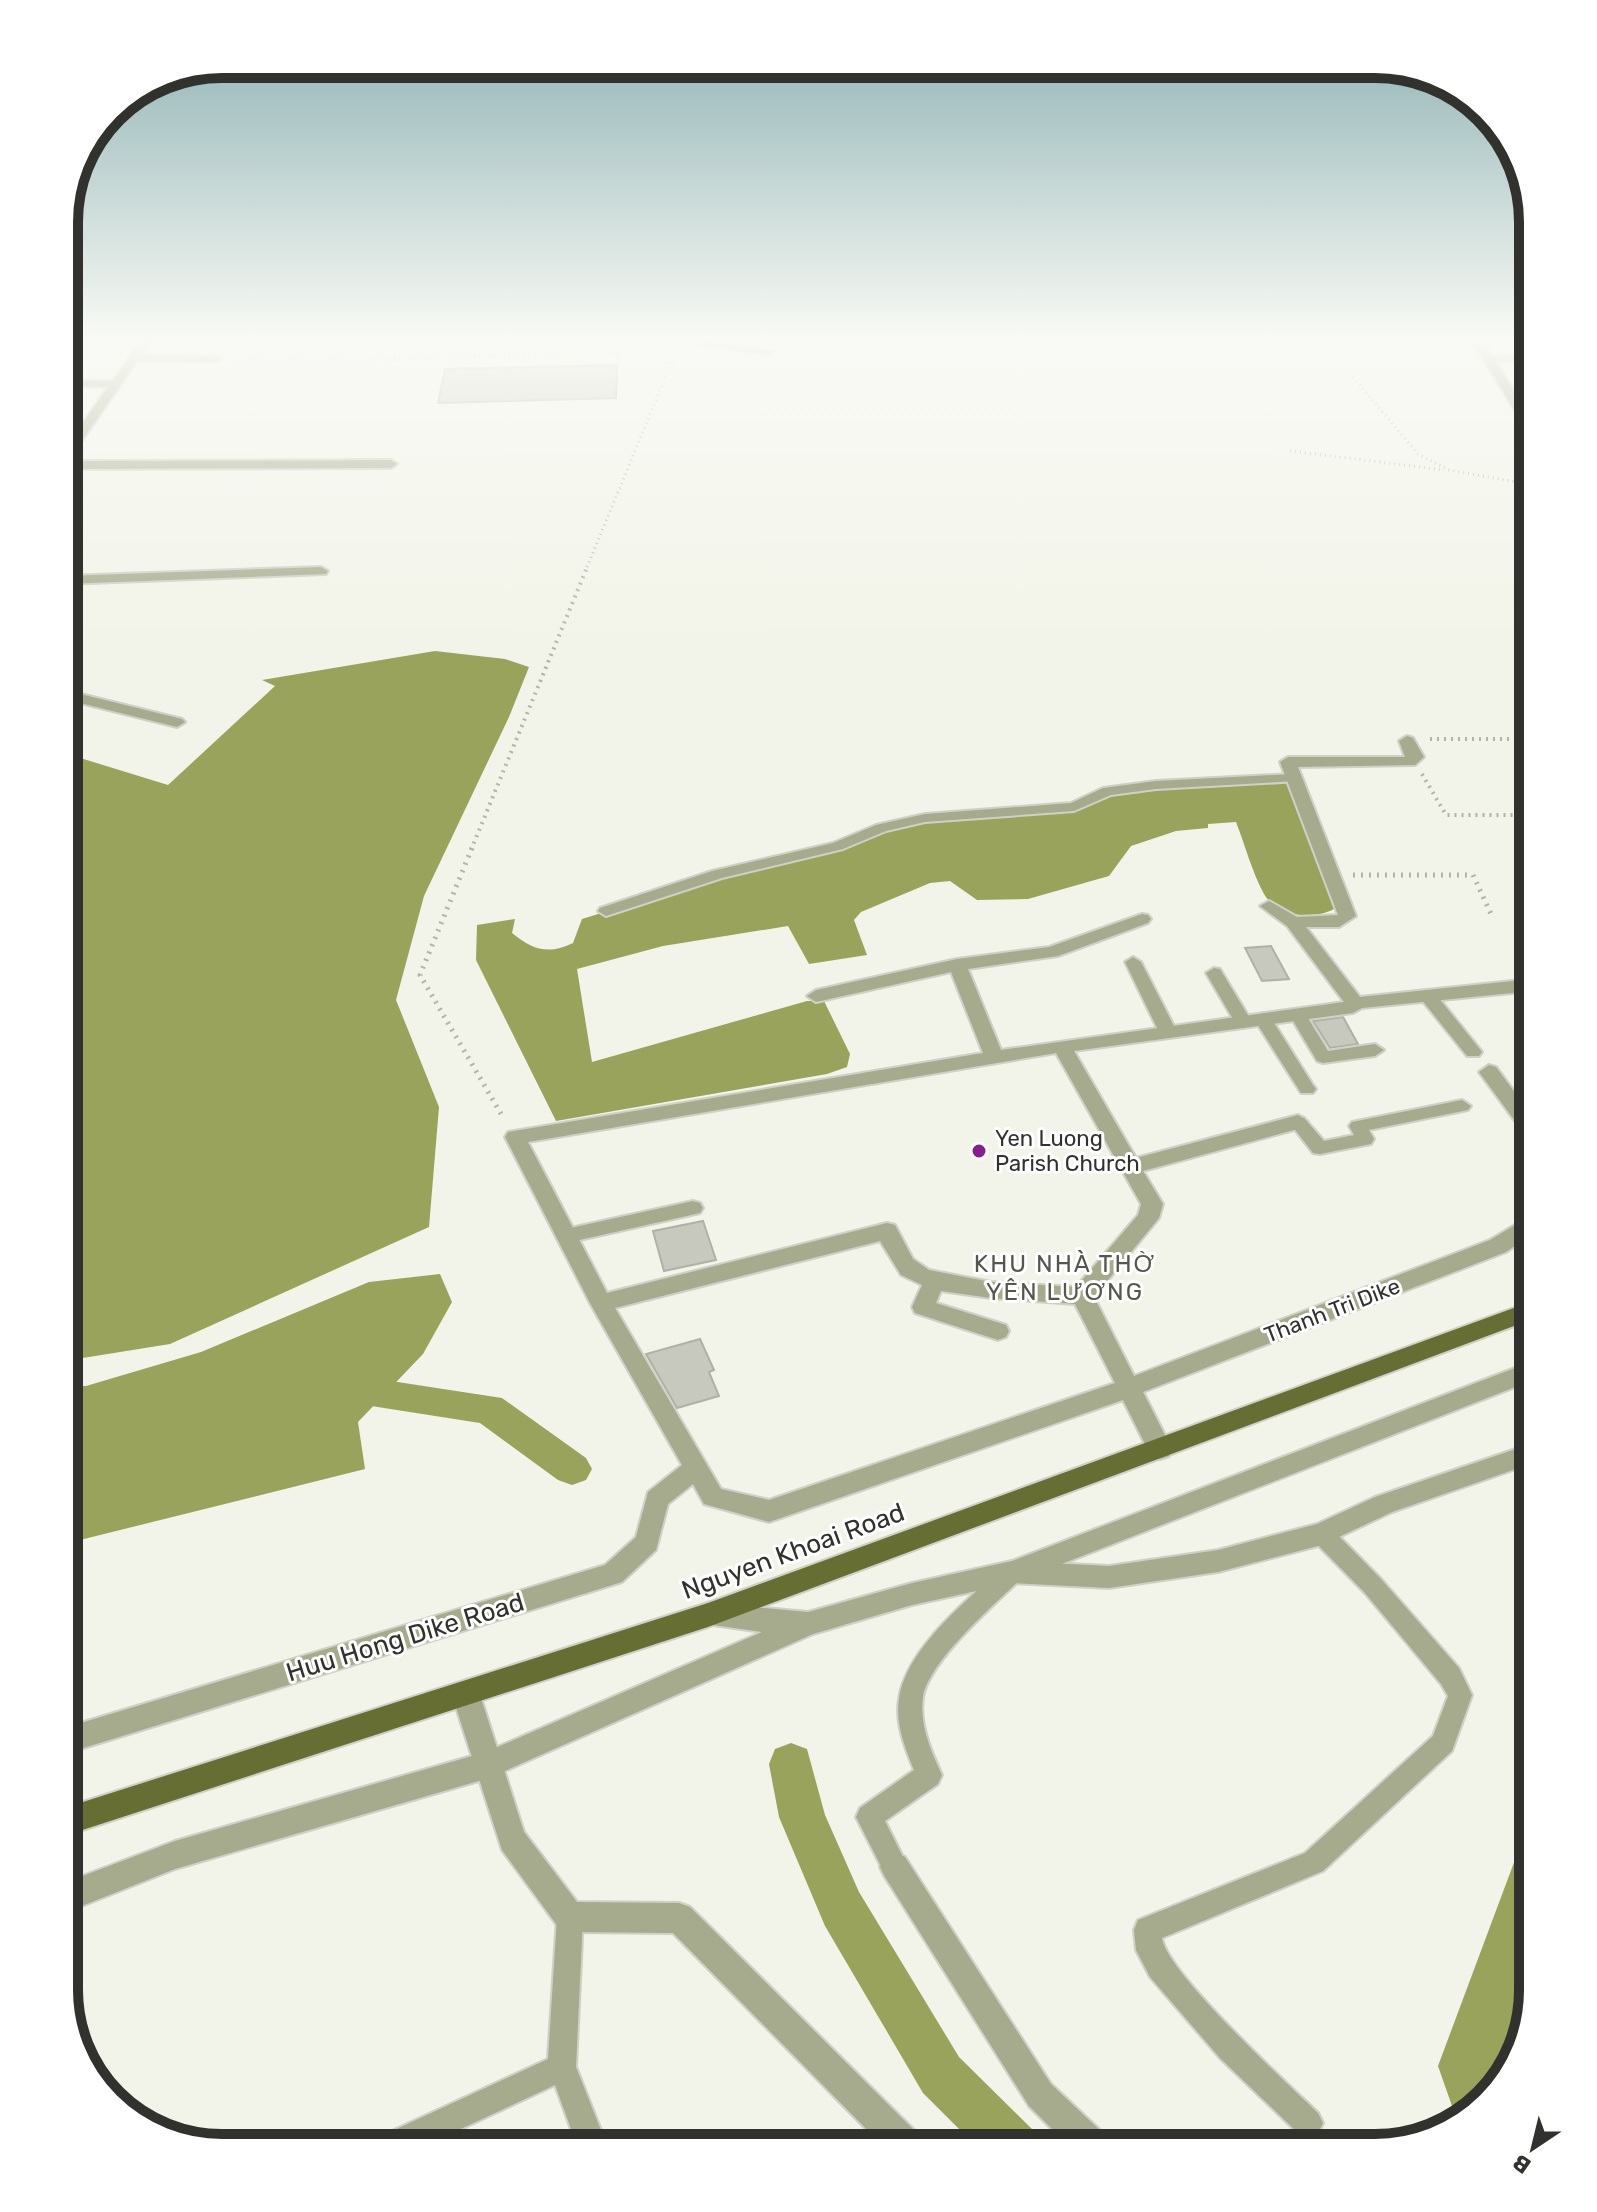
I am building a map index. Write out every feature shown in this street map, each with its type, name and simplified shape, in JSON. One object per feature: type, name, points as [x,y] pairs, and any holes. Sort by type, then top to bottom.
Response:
[{"type":"main road","name":"Nguyen Khoai Road","points":[[78,1818],[708,1615],[1519,1315]]},
{"type":"street","points":[[78,462],[391,464]]},
{"type":"street","points":[[78,580],[321,571]]},
{"type":"street","points":[[78,697],[177,722]]},
{"type":"street","points":[[1293,922],[1339,922],[1347,916],[1288,762],[1413,759],[1416,757],[1407,741]]},
{"type":"street","points":[[1269,906],[1293,922],[1355,1003]]},
{"type":"street","points":[[816,996],[957,965],[1052,952],[1142,919]]},
{"type":"street","points":[[957,965],[995,1058]]},
{"type":"street","points":[[515,1137],[1062,1046],[1353,1007],[1355,1003],[1519,986]]},
{"type":"street","points":[[1062,1046],[1152,1204],[1148,1218],[1082,1296]]},
{"type":"street","points":[[1489,1072],[1519,1112]]},
{"type":"street","points":[[1133,1166],[1298,1122]]},
{"type":"street","name":"Thanh Tri Dike","points":[[515,1137],[601,1303],[694,1469],[713,1497],[769,1511],[1126,1389],[1498,1246],[1519,1232]]},
{"type":"street","points":[[601,1303],[887,1231],[897,1253],[912,1272],[978,1290],[1082,1296]]},
{"type":"street","points":[[936,1278],[923,1307],[998,1331]]},
{"type":"street","points":[[1082,1296],[1126,1389],[1160,1449]]},
{"type":"street","points":[[78,1893],[175,1855],[489,1765],[808,1624],[912,1594],[1013,1572],[1519,1375]]},
{"type":"street","points":[[1013,1572],[1109,1577],[1218,1561],[1322,1534],[1384,1504],[1519,1458]]},
{"type":"street","name":"Huu Hong Dike Road","points":[[78,1737],[613,1574],[647,1542],[657,1499],[694,1469]]},
{"type":"street","points":[[708,1615],[808,1624]]},
{"type":"street","points":[[466,1695],[512,1840],[570,1917],[679,1918],[894,2134]]},
{"type":"street","points":[[895,1867],[1040,2095],[1080,2134]]},
{"type":"lane","points":[[606,911],[717,874],[838,846],[881,828],[925,818],[1074,807],[1108,791],[1156,785],[1294,778]]},
{"type":"lane","points":[[1133,962],[1168,1032]]},
{"type":"lane","points":[[1214,973],[1307,1089]]},
{"type":"lane","points":[[1427,995],[1473,1052]]},
{"type":"lane","points":[[1297,1014],[1323,1057],[1375,1050]]},
{"type":"lane","points":[[1298,1122],[1320,1148],[1365,1139],[1358,1126],[1462,1106]]},
{"type":"lane","points":[[566,1236],[693,1208]]},
{"type":"lane","points":[[1308,2123],[1230,2048],[1160,1967],[1150,1950],[1148,1930],[1314,1862],[1443,1743],[1460,1695],[1450,1676],[1373,1586],[1322,1534]]},
{"type":"lane","points":[[895,1867],[869,1817],[929,1775],[913,1738],[911,1694],[935,1651],[1013,1572]]},
{"type":"lane","points":[[570,1917],[562,2067],[588,2134]]},
{"type":"lane","points":[[417,2134],[562,2067]]},
{"type":"path","points":[[515,1137],[420,975],[638,444]]},
{"type":"path","points":[[1410,444],[1418,454],[1449,470]]},
{"type":"path","points":[[1290,451],[1449,470],[1519,482]]},
{"type":"path","points":[[1407,741],[1408,738],[1519,739]]},
{"type":"path","points":[[1413,759],[1446,815],[1519,815]]},
{"type":"path","points":[[1332,875],[1473,875],[1492,916]]},
{"type":"shaded area","points":[[435,651],[505,659],[529,667],[509,717],[424,896],[396,1000],[439,1107],[429,1227],[170,1344],[78,1359],[78,757],[168,785],[275,686],[262,680]]},
{"type":"shaded area","points":[[1279,780],[1292,785],[1337,907],[1329,911],[1298,915],[1278,908],[1260,886],[1236,822],[1208,824],[1208,828],[1176,831],[1131,846],[1109,876],[1028,899],[977,900],[950,881],[930,883],[861,912],[854,920],[867,955],[809,964],[788,926],[663,946],[577,969],[592,1062],[807,1001],[824,1001],[850,1054],[847,1067],[827,1074],[556,1121],[476,960],[477,925],[515,919],[512,933],[520,939],[541,949],[556,949],[573,943],[582,919],[723,875],[928,820],[1074,810],[1115,792]]},
{"type":"shaded area","points":[[440,1274],[452,1302],[423,1354],[358,1422],[365,1469],[78,1541],[78,1386],[201,1352],[369,1282]]},
{"type":"shaded area","points":[[1519,1849],[1518,2009],[1508,2045],[1489,2078],[1454,2110],[1438,2066]]},
{"type":"building","points":[[1271,946],[1289,979],[1262,981],[1245,948]]},
{"type":"building","points":[[1343,1017],[1358,1044],[1330,1048],[1313,1021]]},
{"type":"building","points":[[703,1221],[716,1260],[664,1271],[653,1231]]},
{"type":"building","points":[[700,1339],[714,1370],[709,1372],[719,1396],[677,1408],[646,1354]]},
{"type":"waterway","points":[[365,1392],[489,1409],[572,1469]]},
{"type":"waterway","points":[[791,1764],[802,1817],[842,1909],[941,2075],[1001,2134]]},
{"type":"place","name":"Yen Luong Parish Church","points":[[979,1151]]},
{"type":"district","name":"KHU NHÀ THỜ YÊN LƯƠNG","points":[[1065,1278]]}]
